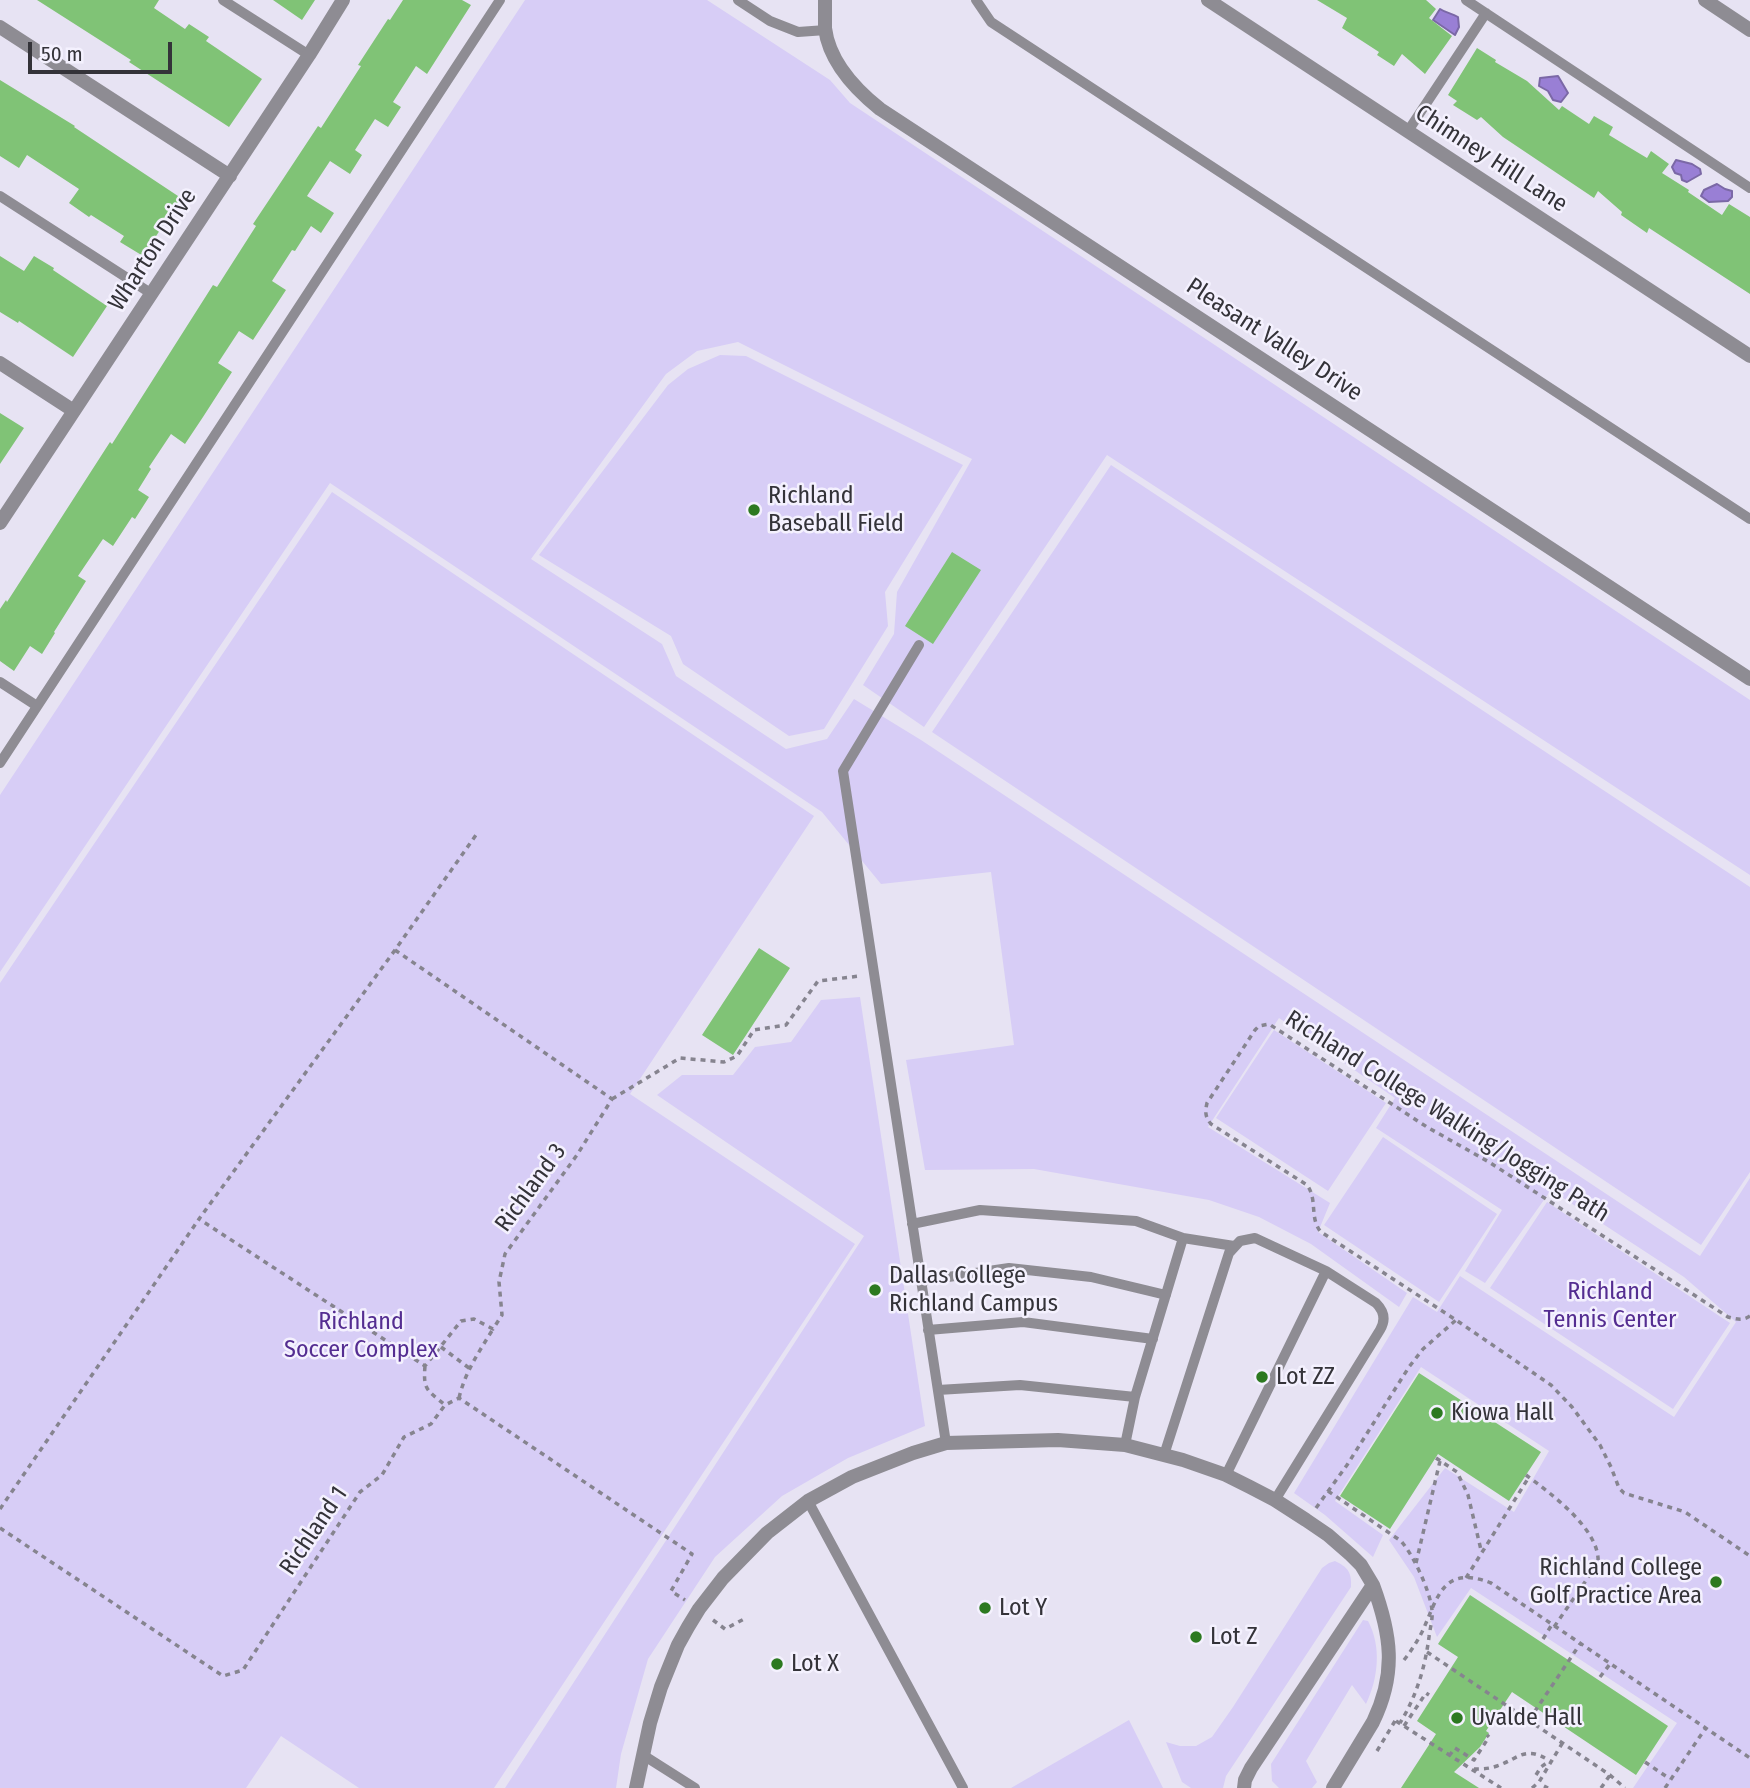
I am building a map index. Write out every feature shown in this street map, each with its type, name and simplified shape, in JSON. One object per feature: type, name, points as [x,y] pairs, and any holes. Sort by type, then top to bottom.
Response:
[{"type":"street","name":"Wharton Drive","points":[[0,523],[343,0]]},
{"type":"street","name":"Pleasant Valley Drive","points":[[825,0],[825,30],[834,54],[846,77],[880,108],[1750,680]]},
{"type":"street","name":"Chimney Hill Lane","points":[[1208,0],[1750,356]]},
{"type":"street","points":[[1705,0],[1750,30]]},
{"type":"street","points":[[0,27],[230,176]]},
{"type":"street","points":[[0,363],[74,411]]},
{"type":"street","points":[[636,1788],[661,1687],[678,1645],[699,1609],[723,1578],[767,1533],[808,1501],[852,1476],[912,1452],[946,1443],[1058,1440],[1125,1445],[1226,1475],[1275,1500],[1306,1520],[1339,1543],[1361,1565],[1373,1585],[1387,1630],[1390,1653],[1388,1675],[1378,1711],[1333,1788]]},
{"type":"street","points":[[1244,1788],[1251,1768],[1373,1585]]},
{"type":"lane","points":[[223,0],[309,55]]},
{"type":"lane","points":[[0,763],[500,0]]},
{"type":"lane","points":[[738,0],[770,21],[799,32],[825,30]]},
{"type":"lane","points":[[976,0],[991,22],[1750,519]]},
{"type":"lane","points":[[1466,0],[1750,188]]},
{"type":"lane","points":[[1408,131],[1486,13]]},
{"type":"lane","points":[[0,196],[152,294]]},
{"type":"lane","points":[[919,645],[843,771],[946,1443]]},
{"type":"lane","points":[[0,682],[37,706]]},
{"type":"lane","points":[[912,1224],[980,1210],[1136,1221],[1183,1238],[1234,1246]]},
{"type":"lane","points":[[1125,1445],[1135,1397],[1183,1238]]},
{"type":"lane","points":[[1164,1455],[1229,1252],[1240,1241],[1255,1238],[1326,1270],[1376,1303],[1383,1313],[1383,1325],[1275,1500]]},
{"type":"lane","points":[[921,1281],[1009,1268],[1091,1277],[1166,1295]]},
{"type":"lane","points":[[1226,1475],[1326,1270]]},
{"type":"lane","points":[[928,1330],[1023,1322],[1153,1339]]},
{"type":"lane","points":[[938,1390],[1020,1385],[1135,1397]]},
{"type":"lane","points":[[808,1501],[963,1788]]},
{"type":"lane","points":[[643,1755],[695,1788]]},
{"type":"path","points":[[0,1509],[199,1219],[476,835]]},
{"type":"path","points":[[395,950],[612,1099],[680,1058],[724,1062],[737,1056],[754,1030],[786,1025],[818,981],[874,974]]},
{"type":"path","name":"Richland College Walking/Jogging Path","points":[[1750,1316],[1737,1320],[1728,1317],[1269,1024],[1259,1026],[1255,1030],[1207,1103],[1205,1111],[1212,1124],[1307,1185],[1314,1199],[1316,1226],[1321,1232],[1551,1385],[1572,1407],[1600,1445],[1619,1488],[1624,1493],[1685,1512],[1750,1556]]},
{"type":"path","name":"Richland 3","points":[[459,1398],[469,1368],[502,1315],[499,1282],[505,1254],[577,1155],[612,1099]]},
{"type":"path","points":[[199,1219],[425,1366]]},
{"type":"path","points":[[445,1405],[427,1390],[425,1366],[461,1321],[474,1319],[493,1329]]},
{"type":"path","points":[[1306,1520],[1347,1465],[1409,1367],[1423,1349],[1456,1320]]},
{"type":"path","points":[[440,1347],[469,1368]]},
{"type":"path","points":[[459,1398],[692,1554],[671,1591],[685,1600]]},
{"type":"path","name":"Richland 1","points":[[0,1528],[223,1676],[243,1670],[360,1492],[382,1475],[404,1437],[430,1423],[445,1405],[459,1398]]},
{"type":"path","points":[[1416,1565],[1438,1459],[1457,1472],[1468,1495],[1482,1552]]},
{"type":"path","points":[[1466,1578],[1527,1476],[1573,1514],[1598,1553],[1598,1563],[1543,1639]]},
{"type":"path","points":[[1328,1491],[1401,1541],[1410,1552],[1432,1607],[1427,1652],[1416,1691],[1400,1724]]},
{"type":"path","points":[[1388,1675],[1413,1647],[1442,1589],[1453,1581],[1478,1578],[1491,1583],[1750,1758]]},
{"type":"path","points":[[713,1620],[725,1629],[746,1618]]},
{"type":"path","points":[[1529,1720],[1580,1644]]},
{"type":"path","points":[[1427,1652],[1611,1774],[1625,1788]]},
{"type":"path","points":[[1600,1677],[1610,1664]]},
{"type":"path","points":[[1400,1724],[1426,1693],[1429,1695]]},
{"type":"path","points":[[1400,1724],[1501,1788]]},
{"type":"path","points":[[1665,1788],[1705,1728]]},
{"type":"path","points":[[1449,1756],[1455,1748],[1474,1760],[1489,1737],[1487,1735]]},
{"type":"path","points":[[1532,1788],[1539,1782],[1563,1742]]},
{"type":"path","points":[[1471,1770],[1498,1766],[1523,1753],[1533,1753],[1550,1761]]},
{"type":"path","points":[[1536,1775],[1541,1767],[1550,1761]]},
{"type":"path","points":[[1645,1762],[1671,1779]]},
{"type":"path","points":[[1601,1788],[1611,1774]]},
{"type":"green space","points":[[525,0],[707,0],[830,80],[850,103],[1750,700],[1750,875],[1107,455],[924,727],[863,685],[894,634],[897,592],[972,459],[738,342],[697,351],[666,374],[531,559],[662,644],[676,676],[786,749],[827,739],[854,699],[921,740],[1700,1256],[1750,1178],[1750,1788],[1633,1788],[1677,1723],[1471,1588],[1437,1637],[1414,1577],[1389,1540],[1445,1468],[1514,1512],[1549,1451],[1421,1367],[1335,1501],[1383,1535],[1373,1557],[1325,1515],[1294,1493],[1413,1297],[1437,1312],[1460,1276],[1674,1417],[1736,1322],[1684,1277],[1551,1190],[1485,1283],[1465,1271],[1502,1210],[1376,1128],[1395,1098],[1279,1018],[1208,1127],[1330,1203],[1318,1232],[1407,1293],[1399,1307],[1311,1244],[1259,1217],[1209,1200],[1034,1169],[925,1170],[906,1060],[1014,1045],[991,872],[881,884],[822,812],[330,483],[0,972],[0,795]]},
{"type":"green space","name":"Richland Baseball Field","points":[[720,355],[746,356],[963,465],[885,592],[888,626],[824,729],[789,736],[683,664],[671,636],[539,555],[668,385],[688,369]]},
{"type":"green space","points":[[1111,465],[1750,887],[1750,1172],[1701,1245],[932,732]]},
{"type":"green space","name":"Richland Soccer Complex","points":[[332,492],[814,816],[630,1094],[855,1244],[494,1788],[359,1788],[281,1736],[246,1788],[0,1788],[0,983]]},
{"type":"green space","points":[[860,997],[925,1426],[848,1458],[782,1496],[715,1557],[648,1659],[621,1754],[616,1788],[505,1788],[864,1236],[657,1095],[682,1075],[733,1075],[755,1047],[791,1042],[821,1000]]},
{"type":"green space","points":[[1274,1030],[1386,1103],[1328,1191],[1216,1118]]},
{"type":"green space","points":[[1383,1137],[1497,1214],[1439,1302],[1324,1225]]},
{"type":"green space","name":"Richland Tennis Center","points":[[1547,1202],[1730,1323],[1673,1409],[1490,1288]]},
{"type":"green space","points":[[1335,1561],[1348,1571],[1351,1587],[1226,1776],[1223,1788],[1191,1788],[1182,1782],[1166,1742],[1180,1746],[1196,1746],[1212,1737],[1322,1568]]},
{"type":"green space","points":[[1363,1620],[1368,1621],[1377,1652],[1376,1674],[1366,1704],[1352,1685],[1306,1761],[1317,1782],[1312,1788],[1279,1788],[1272,1781],[1271,1764]]},
{"type":"green space","points":[[1129,1720],[1163,1788],[1011,1788]]},
{"type":"shaded area","points":[[1440,9],[1458,17],[1459,27],[1455,35],[1433,20]]},
{"type":"shaded area","points":[[1558,76],[1568,93],[1561,102],[1553,100],[1548,91],[1539,86],[1540,78]]},
{"type":"shaded area","points":[[1676,160],[1692,164],[1700,169],[1701,174],[1687,182],[1682,180],[1681,175],[1675,173],[1672,167]]},
{"type":"shaded area","points":[[1717,184],[1732,191],[1732,197],[1728,201],[1709,202],[1701,196],[1704,190]]},
{"type":"building","points":[[37,0],[159,0],[154,8],[185,29],[189,24],[209,37],[206,41],[262,79],[229,127]]},
{"type":"building","points":[[273,0],[315,0],[302,20]]},
{"type":"building","points":[[403,0],[462,0],[471,5],[427,74],[416,66],[393,102],[401,107],[388,127],[375,119],[355,150],[362,155],[350,174],[330,161],[307,196],[334,213],[321,233],[311,226],[295,251],[292,250],[272,281],[286,290],[253,340],[239,331],[218,363],[232,372],[203,417],[185,444],[171,434],[149,467],[151,469],[138,490],[149,497],[135,519],[132,517],[113,546],[103,539],[78,576],[86,581],[42,654],[30,646],[14,671],[0,661],[0,609],[110,442],[112,444],[213,285],[217,287],[256,226],[253,224],[318,126],[321,128],[361,66],[358,65]]},
{"type":"building","points":[[1317,0],[1426,0],[1436,9],[1429,18],[1452,36],[1425,74],[1402,54],[1394,66],[1377,55],[1379,52],[1342,28],[1347,18]]},
{"type":"building","points":[[1477,48],[1527,81],[1559,110],[1562,106],[1589,124],[1594,116],[1613,127],[1609,135],[1647,158],[1651,151],[1669,164],[1662,173],[1722,215],[1729,204],[1750,217],[1750,294],[1649,228],[1647,233],[1621,215],[1622,212],[1598,191],[1594,198],[1503,137],[1481,117],[1477,120],[1453,105],[1457,101],[1448,95]]},
{"type":"building","points":[[0,80],[75,126],[181,198],[143,256],[120,242],[124,236],[69,203],[79,189],[27,155],[19,168],[0,156]]},
{"type":"building","points":[[0,256],[24,271],[34,256],[107,306],[73,357],[19,321],[18,323],[0,312]]},
{"type":"building","points":[[0,413],[24,428],[0,464]]},
{"type":"building","points":[[952,552],[981,570],[933,644],[905,626]]},
{"type":"building","points":[[759,948],[790,968],[733,1055],[702,1035]]},
{"type":"building","name":"Kiowa Hall","points":[[1419,1373],[1541,1452],[1509,1501],[1438,1454],[1390,1529],[1340,1496]]},
{"type":"building","points":[[1470,1595],[1668,1726],[1636,1775],[1512,1692],[1486,1731],[1489,1733],[1480,1747],[1454,1772],[1479,1788],[1401,1788],[1436,1734],[1417,1721],[1458,1657],[1438,1644]]},
{"type":"place","name":"Richland Baseball Field","points":[[754,510]]},
{"type":"place","name":"Dallas College Richland Campus","points":[[875,1290]]},
{"type":"place","name":"Lot ZZ","points":[[1262,1377]]},
{"type":"place","name":"Kiowa Hall","points":[[1437,1413]]},
{"type":"place","name":"Richland College Golf Practice Area","points":[[1716,1582]]},
{"type":"place","name":"Lot Y","points":[[985,1608]]},
{"type":"place","name":"Lot Z","points":[[1196,1637]]},
{"type":"place","name":"Lot X","points":[[777,1664]]},
{"type":"place","name":"Uvalde Hall","points":[[1457,1718]]}]
